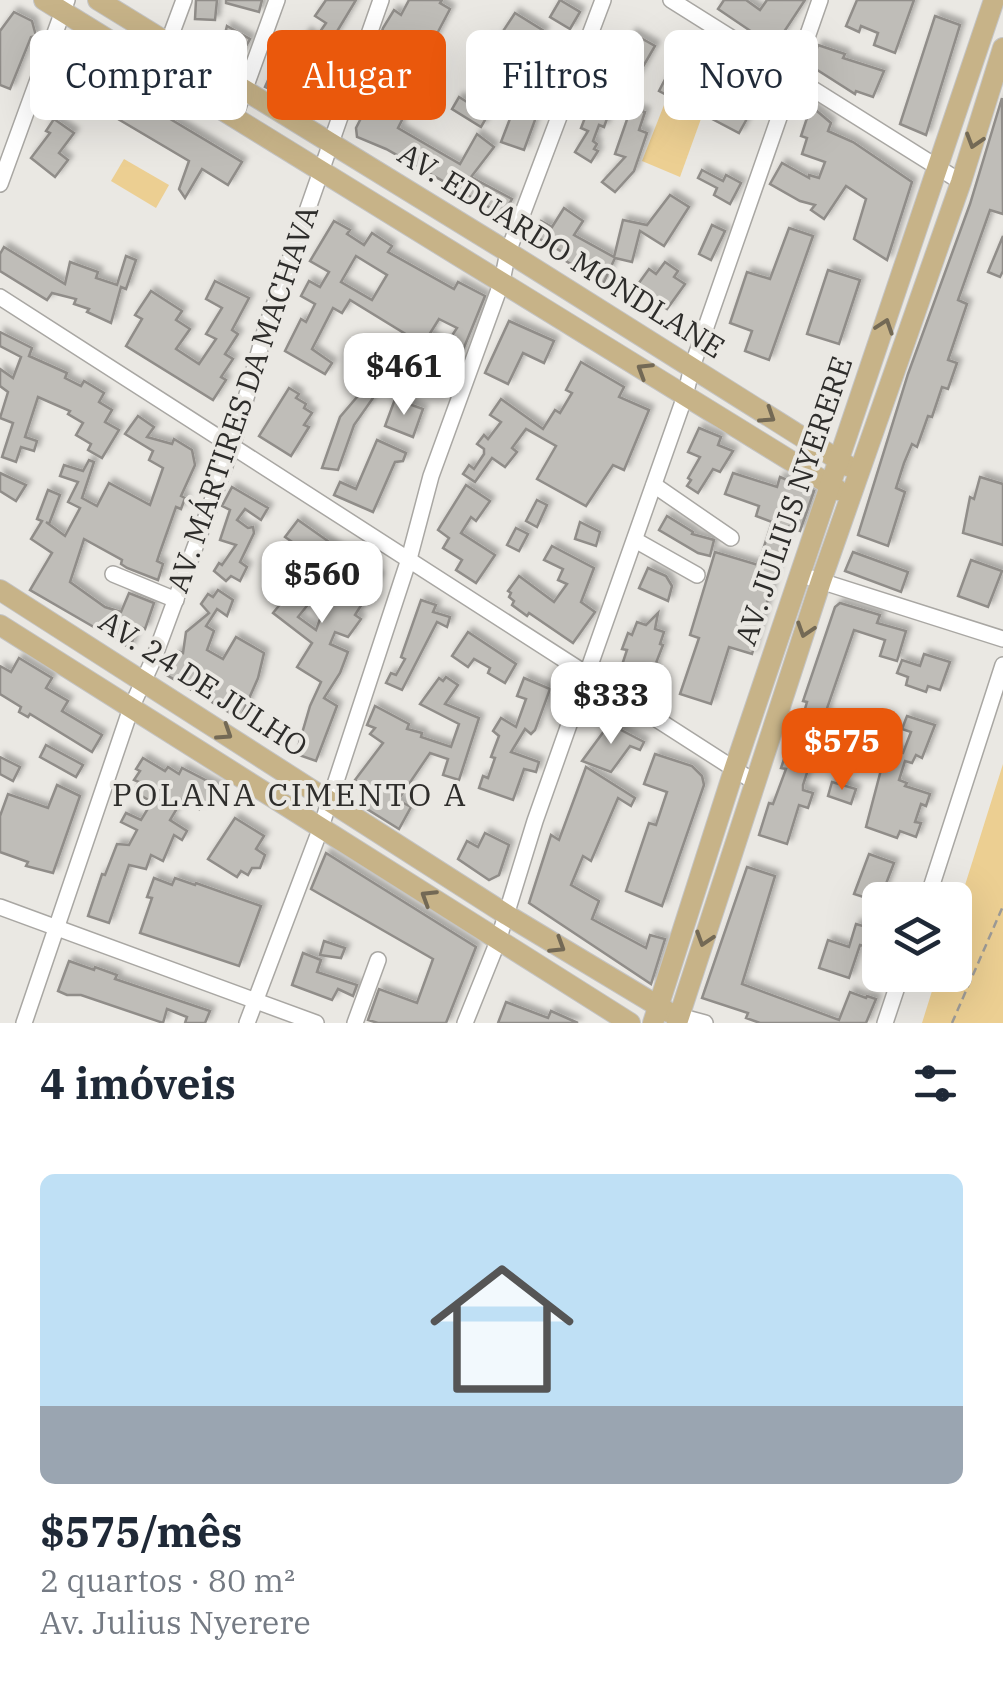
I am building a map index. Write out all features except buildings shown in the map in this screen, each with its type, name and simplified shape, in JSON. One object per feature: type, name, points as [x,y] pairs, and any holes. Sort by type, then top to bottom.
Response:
[{"type":"main road","points":[[44,0],[65,6],[102,30]]},
{"type":"main road","name":"AV. EDUARDO MONDLANE","points":[[98,0],[148,30]]},
{"type":"main road","name":"AV. JULIUS NYERERE","points":[[656,1016],[734,770],[994,0]]},
{"type":"main road","name":"AV. JULIUS NYERERE","points":[[678,1019],[849,497],[961,182],[1003,48]]},
{"type":"main road","name":"AV. EDUARDO MONDLANE","points":[[247,90],[858,472]]},
{"type":"main road","name":"AV. EDUARDO MONDLANE","points":[[241,120],[849,497]]},
{"type":"main road","name":"AV. 24 DE JULHO","points":[[0,590],[144,679],[656,1016],[678,1019]]},
{"type":"main road","name":"AV. 24 DE JULHO","points":[[0,625],[630,1023]]},
{"type":"street","points":[[173,30],[184,0]]},
{"type":"street","points":[[247,80],[277,0]]},
{"type":"street","name":"AV. MÁRTIRES DA MACHAVA","points":[[24,1023],[131,708],[176,600],[232,444],[265,331],[381,0]]},
{"type":"street","points":[[247,1023],[320,830],[431,476],[502,282],[508,252],[603,0]]},
{"type":"street","points":[[671,0],[719,30]]},
{"type":"street","points":[[809,30],[820,0]]},
{"type":"street","points":[[0,184],[65,6]]},
{"type":"street","points":[[818,92],[961,182]]},
{"type":"street","points":[[466,1023],[498,941],[535,820],[686,396],[692,367],[777,120]]},
{"type":"street","points":[[0,297],[756,782]]},
{"type":"street","points":[[654,484],[732,538]]},
{"type":"street","points":[[635,540],[697,575]]},
{"type":"street","points":[[113,574],[176,600]]},
{"type":"street","points":[[800,575],[1003,639]]},
{"type":"street","points":[[933,882],[1003,666]]},
{"type":"street","points":[[0,907],[316,1023]]},
{"type":"street","points":[[355,1023],[378,960]]},
{"type":"street","points":[[885,1023],[895,992]]},
{"type":"street","points":[[678,1019],[705,1023]]},
{"type":"path","points":[[952,1023],[1003,906]]},
{"type":"shaded area","points":[[664,105],[664,120],[701,120],[680,177],[642,161]]},
{"type":"shaded area","points":[[124,159],[169,185],[156,208],[111,181]]},
{"type":"shaded area","points":[[1003,764],[1003,1023],[922,1023],[932,992],[972,992],[972,882],[966,882]]},
{"type":"district","name":"POLANA CIMENTO A","points":[[290,795]]}]
